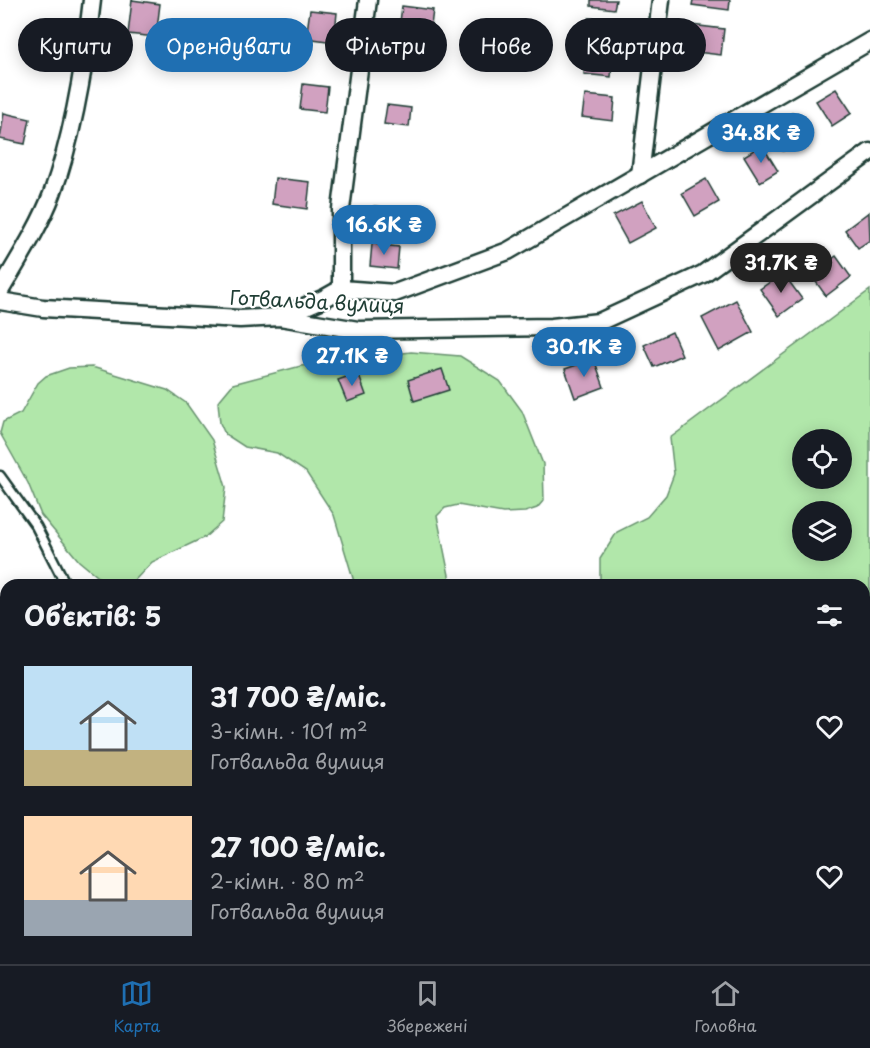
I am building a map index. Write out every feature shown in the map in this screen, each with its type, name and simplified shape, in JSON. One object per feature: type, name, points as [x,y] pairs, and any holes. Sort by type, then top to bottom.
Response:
[{"type":"street","points":[[0,291],[51,195],[61,163],[88,36],[92,0]]},
{"type":"street","points":[[280,317],[325,298],[340,289],[341,209],[368,0]]},
{"type":"street","points":[[640,175],[661,0]]},
{"type":"street","name":"Готвальда вулиця","points":[[340,289],[395,293],[508,251],[870,41]]},
{"type":"street","name":"Готвальда вулиця","points":[[0,301],[66,309],[240,319],[280,317],[358,330],[552,327],[599,322],[703,274],[870,152]]},
{"type":"lane","points":[[0,476],[36,526],[63,579]]},
{"type":"green space","points":[[870,290],[870,579],[600,579],[600,559],[617,532],[647,517],[666,495],[674,474],[670,438]]},
{"type":"green space","points":[[411,352],[460,356],[500,381],[522,411],[543,464],[544,500],[537,508],[525,512],[503,513],[458,505],[445,508],[437,516],[450,579],[353,579],[334,515],[306,472],[277,453],[245,447],[225,434],[220,423],[218,402],[233,384],[301,366]]},
{"type":"green space","points":[[92,367],[167,390],[186,403],[212,440],[226,487],[222,522],[205,537],[152,562],[136,579],[101,579],[79,561],[41,515],[28,483],[0,433],[3,422],[21,413],[38,383],[46,376],[69,368]]},
{"type":"building","points":[[132,0],[160,4],[158,18],[145,18],[145,36],[133,35],[133,18],[130,18]]},
{"type":"building","points":[[591,0],[616,0],[614,9],[591,6]]},
{"type":"building","points":[[693,0],[730,0],[729,10],[692,5]]},
{"type":"building","points":[[402,6],[433,10],[432,18],[400,18]]},
{"type":"building","points":[[310,10],[337,13],[336,18],[325,18],[325,41],[313,39],[313,18],[309,18]]},
{"type":"building","points":[[706,27],[724,29],[721,55],[706,53]]},
{"type":"building","points":[[584,72],[611,72],[611,77],[584,74]]},
{"type":"building","points":[[303,84],[328,87],[325,112],[300,109]]},
{"type":"building","points":[[836,89],[852,113],[832,126],[816,101]]},
{"type":"building","points":[[585,95],[615,98],[613,121],[582,117]]},
{"type":"building","points":[[387,105],[411,108],[409,127],[384,124]]},
{"type":"building","points":[[4,113],[30,119],[25,144],[0,139]]},
{"type":"building","points":[[792,113],[806,136],[783,151],[768,128]]},
{"type":"building","points":[[762,145],[778,171],[760,182],[744,156]]},
{"type":"building","points":[[275,178],[310,182],[307,209],[272,204]]},
{"type":"building","points":[[706,179],[719,202],[695,216],[682,193]]},
{"type":"building","points":[[642,201],[656,228],[628,243],[613,216]]},
{"type":"building","points":[[374,206],[403,209],[400,239],[370,235]]},
{"type":"building","points":[[869,212],[870,240],[858,248],[845,230]]},
{"type":"building","points":[[372,244],[399,247],[397,269],[370,266]]},
{"type":"building","points":[[836,256],[851,277],[826,296],[811,275]]},
{"type":"building","points":[[783,273],[802,299],[779,316],[760,289]]},
{"type":"building","points":[[736,300],[753,332],[719,351],[702,318]]},
{"type":"building","points":[[672,332],[682,355],[654,367],[644,345]]},
{"type":"building","points":[[594,359],[604,387],[575,398],[565,369]]},
{"type":"building","points":[[442,369],[449,390],[414,401],[408,380]]},
{"type":"building","points":[[358,373],[366,395],[347,402],[338,380]]}]
